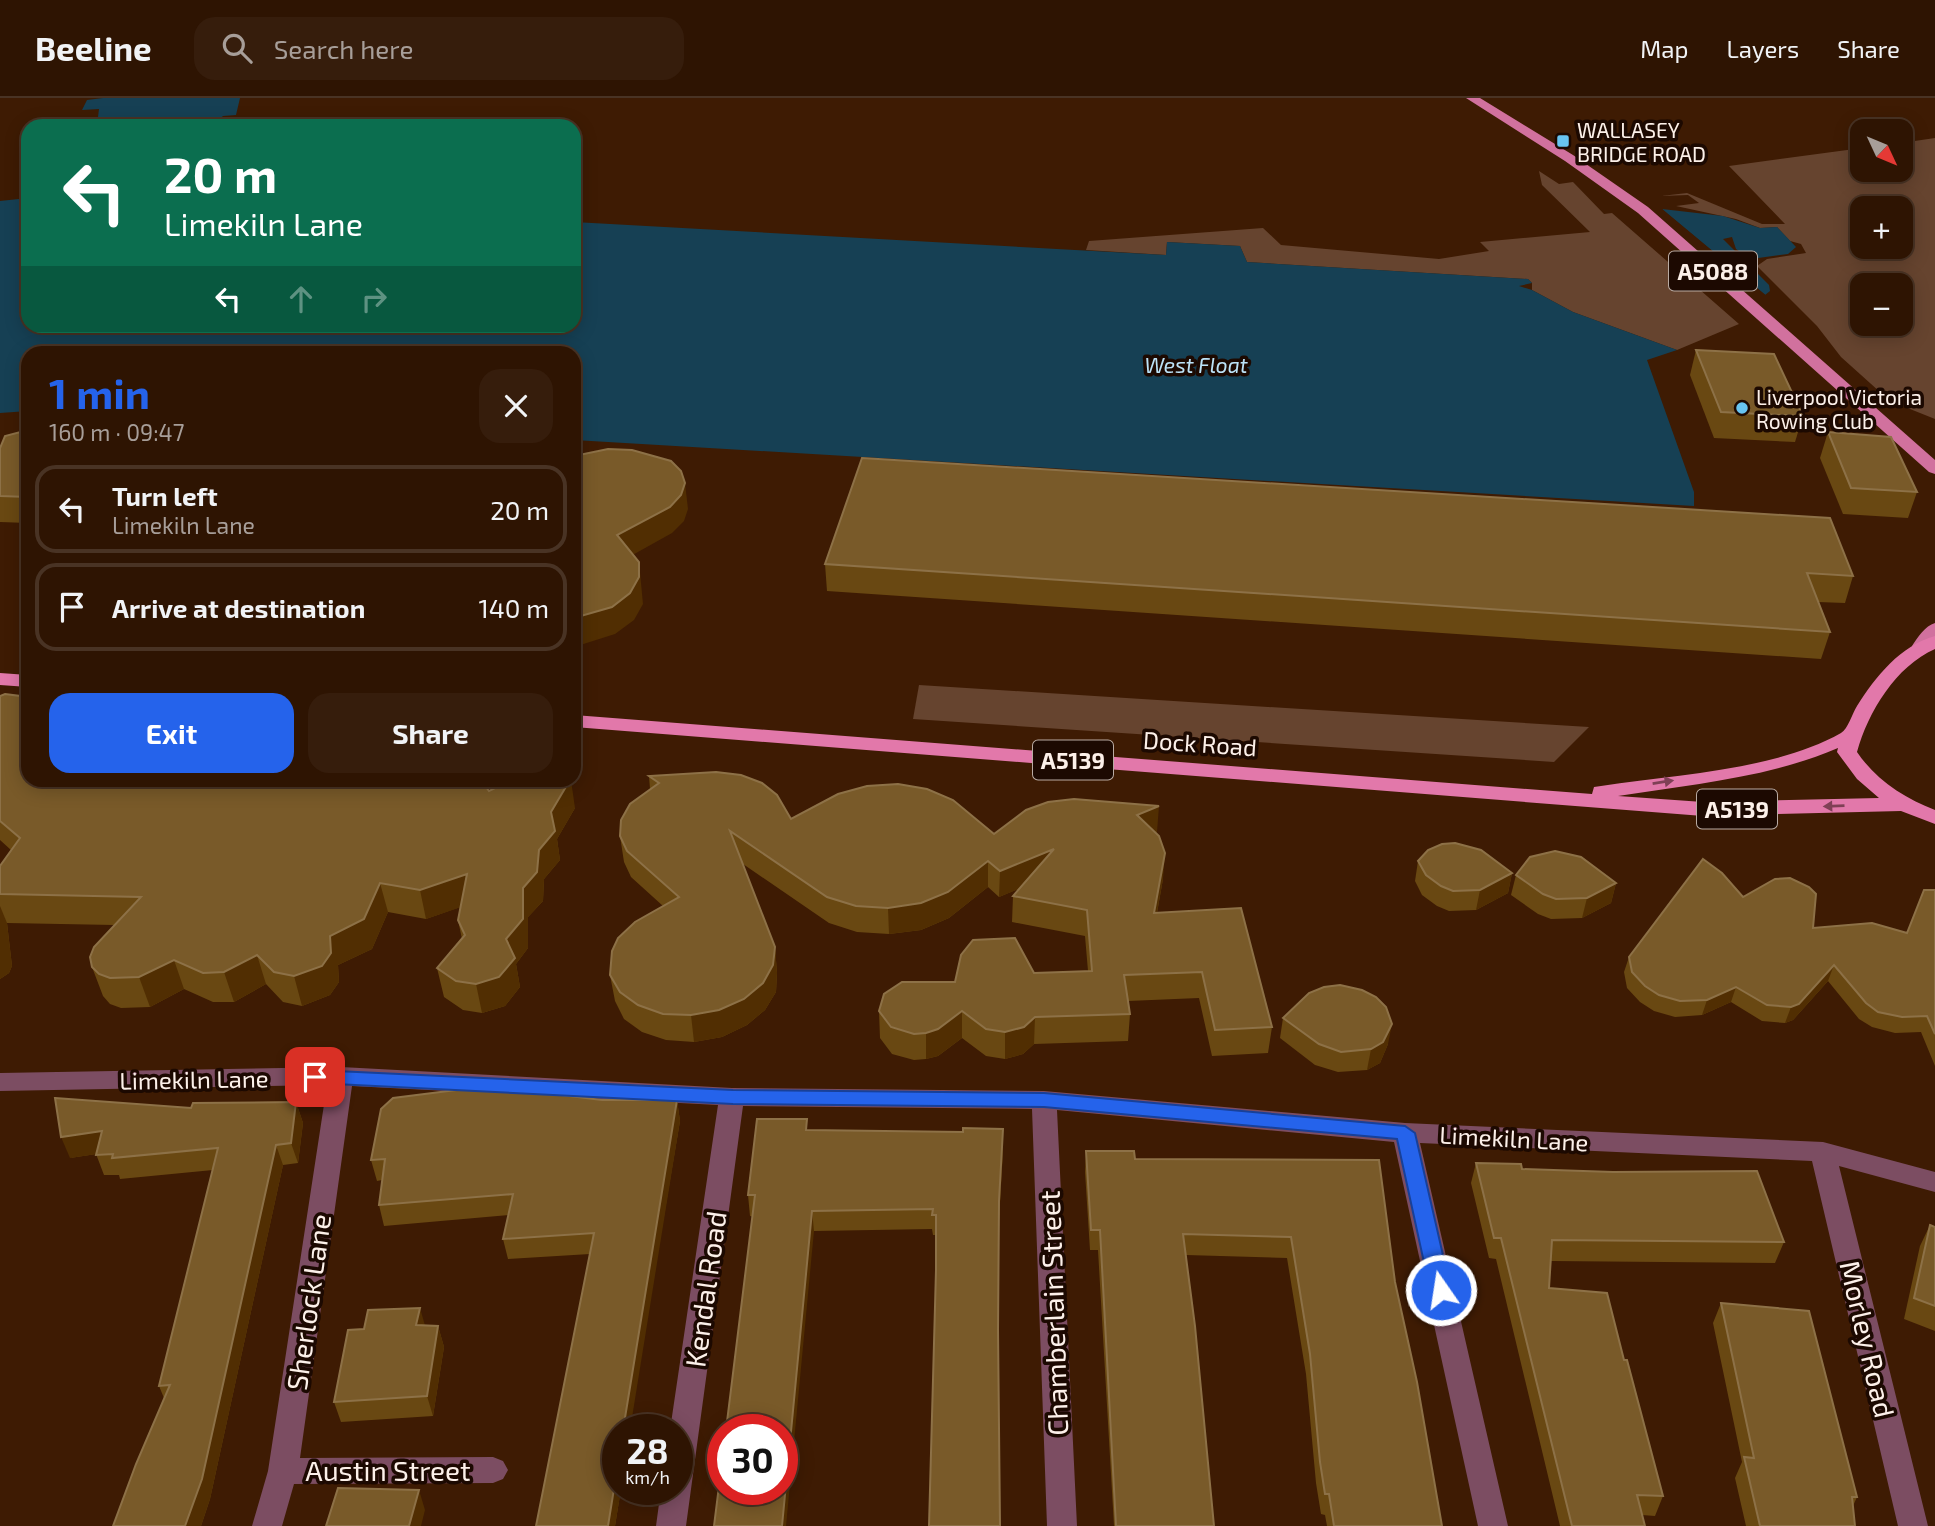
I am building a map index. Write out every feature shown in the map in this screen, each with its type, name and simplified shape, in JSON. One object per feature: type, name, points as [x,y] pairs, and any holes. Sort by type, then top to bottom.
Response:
[{"type":"highway","points":[[1850,736],[1864,709],[1904,659],[1928,644]]},
{"type":"highway","points":[[0,679],[21,680]]},
{"type":"highway","name":"Dock Road","points":[[581,722],[1703,809],[1903,804]]},
{"type":"highway","name":"Dock Road","points":[[1572,797],[1758,768],[1803,756],[1850,736]]},
{"type":"highway","name":"A5139","points":[[1850,736],[1847,752],[1859,773],[1903,804],[1935,817]]},
{"type":"main road","name":"A5088","points":[[1472,98],[1569,158],[1643,210],[1935,468]]},
{"type":"main road","points":[[1928,644],[1935,629]]},
{"type":"street","name":"Limekiln Lane","points":[[0,1082],[341,1076],[733,1097],[1044,1100],[1405,1133],[1823,1152],[1935,1182]]},
{"type":"street","name":"Sherlock Lane","points":[[267,1526],[283,1471],[341,1076]]},
{"type":"street","name":"Kendal Road","points":[[687,1414],[733,1097]]},
{"type":"street","name":"Chamberlain Street","points":[[1044,1100],[1062,1526]]},
{"type":"street","points":[[1405,1133],[1493,1526]]},
{"type":"street","name":"Morley Road","points":[[1823,1152],[1913,1526]]},
{"type":"street","name":"Austin Street","points":[[283,1471],[493,1470]]},
{"type":"street","points":[[671,1526],[674,1505]]},
{"type":"shaded area","points":[[1935,138],[1935,419],[1890,401],[1841,357],[1817,326],[1757,266],[1767,259],[1806,253],[1801,244],[1790,241],[1777,227],[1760,228],[1736,219],[1676,206],[1699,203],[1688,195],[1661,196],[1687,193],[1762,224],[1785,224],[1729,166],[1850,150],[1850,182],[1913,182],[1913,141]]},
{"type":"shaded area","points":[[1539,171],[1559,184],[1573,182],[1604,214],[1612,213],[1739,324],[1677,350],[1573,312],[1532,290],[1532,283],[1528,279],[1247,262],[1240,246],[1167,242],[1166,255],[1086,250],[1089,241],[1263,228],[1281,245],[1439,259],[1489,251],[1480,242],[1590,232],[1542,185]]},
{"type":"shaded area","points":[[919,685],[1589,727],[1554,762],[913,719]]},
{"type":"water","points":[[240,98],[236,115],[219,119],[82,119],[98,117],[99,109],[82,110],[87,100]]},
{"type":"water","name":"West Float","points":[[21,199],[21,333],[581,333],[581,222],[1166,255],[1167,242],[1240,246],[1247,262],[1528,279],[1532,283],[1519,286],[1573,312],[1677,350],[1647,360],[1694,492],[1694,506],[581,440],[581,346],[21,346],[21,412],[0,413],[0,201]]},
{"type":"water","points":[[1662,209],[1723,216],[1760,228],[1777,227],[1796,247],[1788,254],[1751,259],[1736,249],[1732,237],[1723,239],[1769,285],[1770,291],[1765,295]]},
{"type":"pier","points":[[1658,209],[1662,209],[1768,297],[1763,297]]},
{"type":"building","points":[[1696,350],[1774,354],[1803,416],[1721,412]]},
{"type":"building","points":[[21,432],[21,497],[0,496],[0,448],[5,436]]},
{"type":"building","points":[[1828,432],[1891,437],[1917,492],[1851,488]]},
{"type":"building","points":[[608,449],[632,450],[671,461],[681,471],[685,483],[681,495],[670,507],[617,535],[639,562],[639,577],[630,593],[612,607],[581,616],[581,455]]},
{"type":"building","points":[[862,458],[1830,518],[1853,576],[1807,573],[1830,632],[825,564]]},
{"type":"building","points":[[0,696],[21,696],[21,787],[486,787],[489,791],[497,787],[566,787],[551,812],[555,831],[539,850],[537,872],[523,888],[523,919],[506,939],[515,958],[499,977],[476,984],[456,981],[437,968],[465,935],[458,920],[467,874],[420,890],[380,883],[364,919],[330,936],[331,953],[322,966],[294,976],[274,972],[257,955],[224,972],[203,973],[174,960],[139,977],[110,978],[99,974],[92,967],[90,957],[94,947],[141,897],[0,894],[0,866],[20,838],[0,821]]},
{"type":"building","points":[[716,772],[741,775],[762,783],[777,795],[791,819],[838,794],[867,786],[898,784],[927,789],[953,800],[994,834],[1026,810],[1048,802],[1074,799],[1159,806],[1137,815],[1159,836],[1165,853],[1154,913],[1241,908],[1272,1027],[1215,1030],[1202,972],[1124,975],[1130,1014],[1035,1017],[1024,1027],[1005,1032],[986,1029],[962,1011],[938,1029],[926,1033],[914,1034],[891,1027],[879,1011],[884,994],[902,982],[955,982],[961,955],[973,940],[1015,938],[1034,973],[1092,971],[1087,910],[1013,896],[1054,849],[1000,871],[988,861],[948,892],[921,903],[888,908],[856,906],[827,897],[730,831],[775,947],[773,965],[763,983],[744,999],[719,1010],[691,1015],[663,1014],[638,1005],[620,992],[610,975],[612,951],[618,938],[635,922],[679,897],[627,851],[620,836],[621,820],[630,804],[659,783],[649,776]]},
{"type":"building","points":[[1455,843],[1481,850],[1512,873],[1480,890],[1453,891],[1441,886],[1426,875],[1418,861],[1428,850],[1442,844]]},
{"type":"building","points":[[1555,851],[1581,857],[1616,883],[1587,898],[1556,899],[1543,894],[1516,875],[1530,857]]},
{"type":"building","points":[[1703,859],[1722,873],[1743,897],[1775,879],[1790,878],[1809,887],[1816,894],[1813,928],[1872,923],[1907,933],[1924,890],[1935,890],[1935,1034],[1927,1016],[1902,1017],[1878,1012],[1866,1003],[1834,965],[1799,1004],[1791,1007],[1767,1005],[1736,987],[1707,1000],[1680,1001],[1659,995],[1645,986],[1632,972],[1629,957]]},
{"type":"building","points":[[1340,985],[1362,990],[1376,997],[1386,1007],[1392,1024],[1383,1042],[1371,1049],[1341,1052],[1319,1044],[1283,1018],[1309,993]]},
{"type":"building","points":[[488,1086],[602,1100],[677,1100],[626,1414],[602,1414],[602,1505],[611,1505],[608,1526],[536,1526],[594,1233],[503,1239],[513,1194],[379,1205],[385,1159],[371,1160],[381,1109],[393,1098]]},
{"type":"building","points":[[55,1098],[191,1108],[193,1103],[296,1102],[291,1143],[276,1145],[202,1479],[185,1526],[113,1526],[170,1385],[159,1386],[218,1148],[112,1158],[113,1154],[96,1155],[102,1131],[61,1137]]},
{"type":"building","points":[[757,1119],[807,1119],[806,1130],[963,1132],[963,1128],[1003,1129],[999,1201],[998,1330],[1000,1526],[929,1526],[936,1270],[936,1215],[932,1215],[933,1209],[812,1211],[793,1414],[728,1414],[755,1195],[748,1195]]},
{"type":"building","points":[[1086,1151],[1134,1151],[1135,1159],[1379,1160],[1395,1282],[1417,1382],[1442,1526],[1334,1526],[1320,1462],[1310,1354],[1291,1237],[1183,1234],[1195,1326],[1214,1526],[1116,1526],[1100,1230],[1091,1230]]},
{"type":"building","points":[[1476,1163],[1521,1164],[1522,1169],[1613,1172],[1757,1171],[1784,1242],[1552,1240],[1549,1288],[1607,1293],[1663,1496],[1637,1495],[1645,1526],[1572,1526],[1501,1238],[1494,1238]]},
{"type":"building","points":[[1930,1225],[1935,1227],[1935,1306],[1914,1298]]},
{"type":"building","points":[[1721,1303],[1809,1311],[1857,1497],[1852,1497],[1855,1526],[1760,1526],[1744,1457],[1754,1458]]},
{"type":"building","points":[[420,1308],[416,1325],[438,1326],[427,1396],[334,1402],[348,1330],[364,1329],[368,1310]]},
{"type":"building","points":[[338,1488],[419,1490],[409,1526],[326,1526]]},
{"type":"building","points":[[717,1505],[784,1505],[782,1526],[714,1526]]},
{"type":"place","name":"WALLASEY BRIDGE ROAD","points":[[1563,141]]},
{"type":"place","name":"Liverpool Victoria Rowing Club","points":[[1742,408]]},
{"type":"route","points":[[315,1077],[341,1076],[733,1097],[1044,1100],[1405,1133],[1441,1290]]}]
